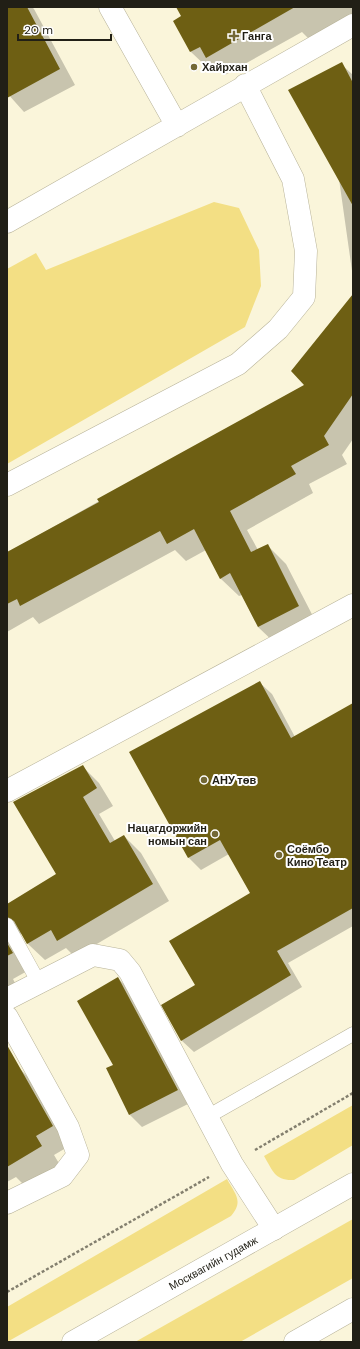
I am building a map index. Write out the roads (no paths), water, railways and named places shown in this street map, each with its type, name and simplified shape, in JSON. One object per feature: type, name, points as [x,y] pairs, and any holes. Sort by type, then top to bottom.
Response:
[{"type":"main road","points":[[110,7],[177,126]]},
{"type":"main road","points":[[7,222],[177,126],[245,85],[353,25]]},
{"type":"main road","points":[[7,485],[238,364],[278,328],[304,297],[306,251],[293,179],[245,85]]},
{"type":"main road","points":[[7,791],[353,605]]},
{"type":"main road","points":[[7,999],[93,955],[120,960],[130,972],[232,1164],[274,1228]]},
{"type":"main road","points":[[7,1017],[68,1127],[78,1156],[62,1176],[7,1203]]},
{"type":"main road","name":"Москвагийн гудамж","points":[[73,1342],[353,1184]]},
{"type":"main road","points":[[295,1342],[353,1310]]},
{"type":"lane","points":[[7,925],[39,983]]},
{"type":"lane","points":[[207,1117],[353,1034]]},
{"type":"place","name":"Ганга","points":[[234,36]]},
{"type":"place","name":"Хайрхан","points":[[194,67]]},
{"type":"place","name":"АНУ төв","points":[[204,780]]},
{"type":"place","name":"Нацагдоржийн номын сан","points":[[215,834]]},
{"type":"place","name":"Соёмбо Кино Театр","points":[[279,855]]}]
